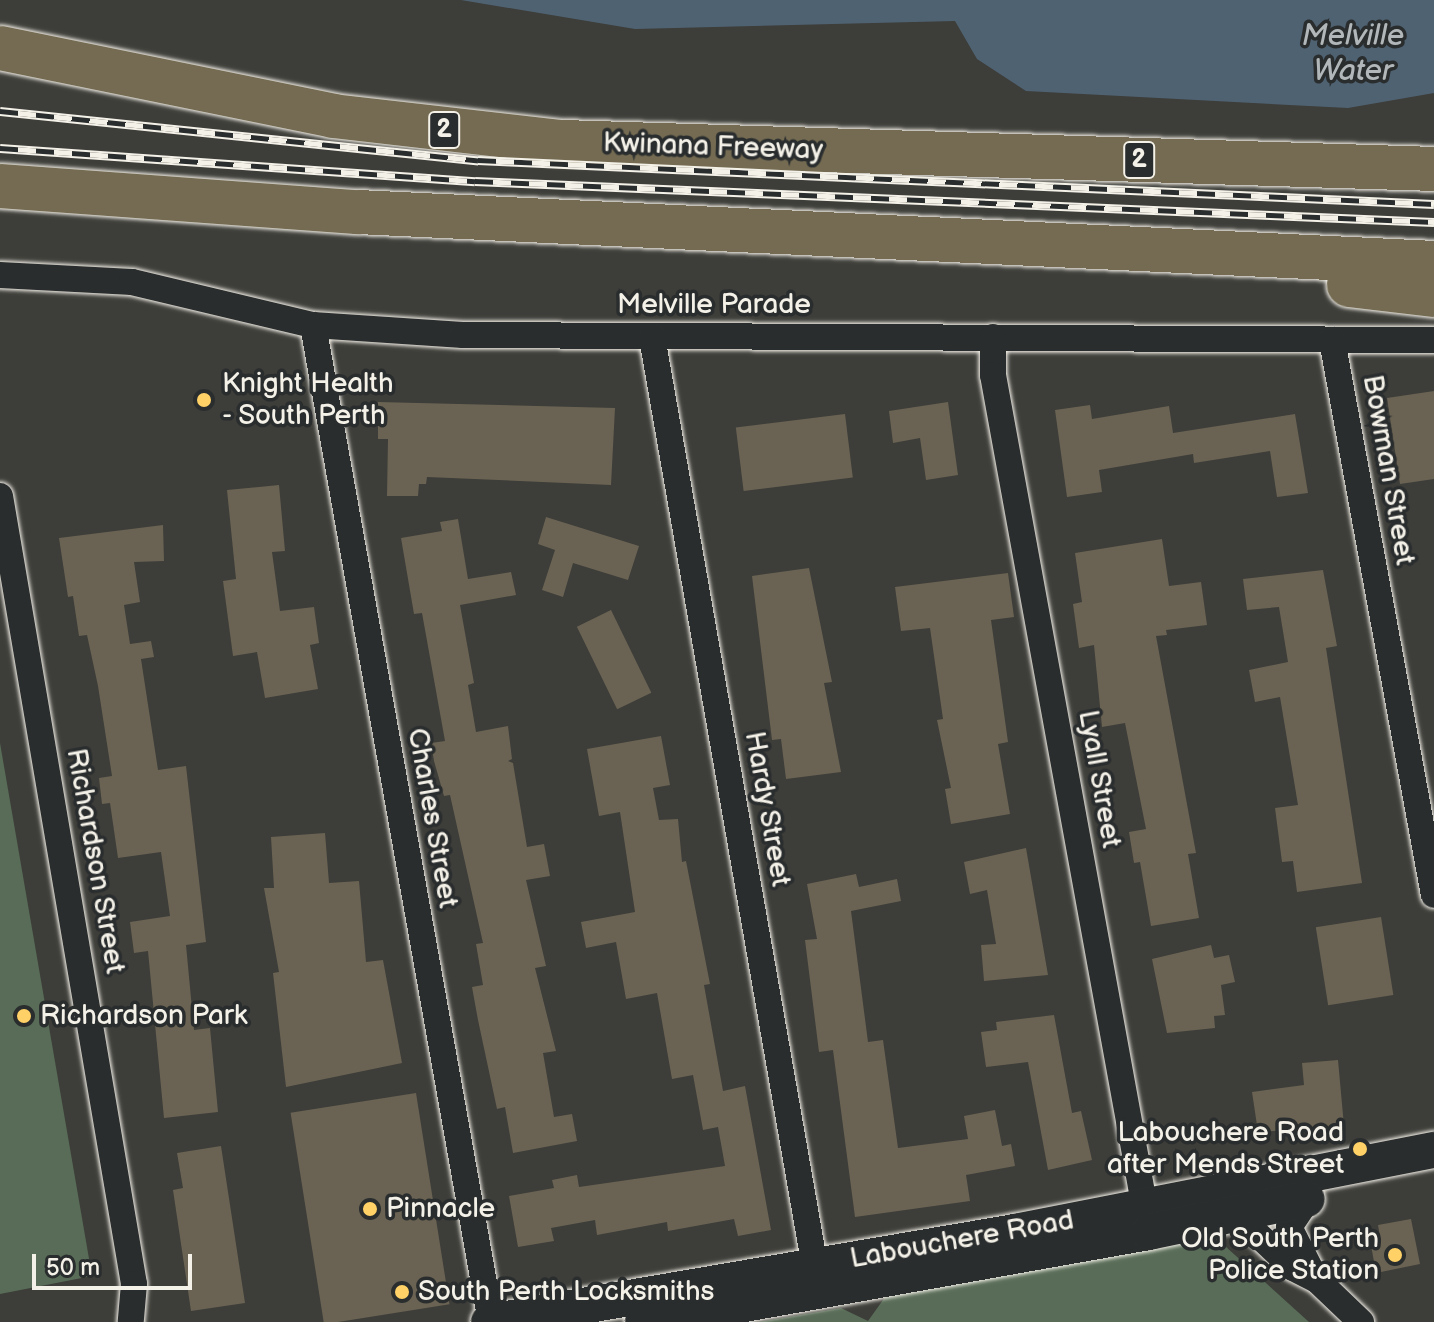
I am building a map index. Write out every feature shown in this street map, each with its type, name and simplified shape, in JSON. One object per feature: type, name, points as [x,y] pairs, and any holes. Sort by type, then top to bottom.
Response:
[{"type":"highway","name":"Kwinana Freeway","points":[[0,48],[333,116],[562,142],[1434,169]]},
{"type":"highway","points":[[0,186],[358,212],[1434,263]]},
{"type":"highway","points":[[1197,254],[1372,290],[1434,295]]},
{"type":"main road","name":"Labouchere Road","points":[[1264,1204],[1434,1150]]},
{"type":"main road","name":"Labouchere Road","points":[[490,1322],[817,1279],[1146,1219],[1264,1204],[1434,1175]]},
{"type":"main road","name":"Labouchere Road","points":[[643,1322],[817,1279]]},
{"type":"street","name":"Melville Parade","points":[[0,275],[132,282],[313,325],[463,335],[1434,340]]},
{"type":"street","name":"Charles Street","points":[[313,325],[490,1322]]},
{"type":"street","name":"Hardy Street","points":[[652,337],[817,1279]]},
{"type":"street","name":"Lyall Street","points":[[993,337],[993,375],[1146,1219]]},
{"type":"street","name":"Bowman Street","points":[[1332,340],[1434,895]]},
{"type":"street","name":"Richardson Street","points":[[0,496],[134,1284],[131,1322]]},
{"type":"street","points":[[1264,1204],[1293,1268],[1317,1280]]},
{"type":"street","points":[[1264,1204],[1317,1280],[1361,1322]]},
{"type":"street","name":"Richardson Street","points":[[134,1284],[152,1322]]},
{"type":"green space","name":"Richardson Park","points":[[0,743],[92,1276],[0,1294]]},
{"type":"green space","points":[[1200,1238],[1225,1246],[1309,1322],[759,1322],[841,1308],[868,1321],[888,1293]]},
{"type":"water","name":"Melville Water","points":[[461,0],[1434,0],[1434,93],[1348,108],[1026,91],[977,59],[955,21],[635,29]]},
{"type":"building","points":[[1434,391],[1434,479],[1400,484],[1387,398]]},
{"type":"building","points":[[378,402],[615,408],[611,485],[427,477],[426,484],[419,484],[418,496],[387,496],[388,439],[378,439]]},
{"type":"building","points":[[948,402],[958,475],[926,480],[920,438],[893,443],[889,411]]},
{"type":"building","points":[[1090,405],[1092,419],[1169,406],[1173,433],[1295,414],[1308,493],[1277,497],[1270,451],[1194,463],[1193,454],[1099,470],[1102,492],[1067,497],[1055,410]]},
{"type":"building","points":[[845,414],[853,478],[744,491],[736,427]]},
{"type":"building","points":[[279,485],[285,551],[272,552],[280,611],[314,607],[319,643],[310,645],[318,689],[265,698],[257,652],[233,656],[223,581],[236,579],[227,490]]},
{"type":"building","points":[[546,517],[639,546],[628,580],[573,563],[563,597],[542,590],[555,550],[538,544]]},
{"type":"building","points":[[458,519],[468,579],[511,572],[516,595],[460,605],[474,683],[468,685],[476,732],[508,726],[512,759],[508,761],[513,763],[527,847],[544,844],[550,876],[526,880],[546,966],[535,968],[556,1051],[543,1053],[554,1117],[572,1114],[577,1141],[513,1153],[505,1107],[497,1109],[478,1020],[472,987],[483,985],[476,944],[483,943],[450,795],[444,796],[434,761],[431,743],[445,741],[422,613],[414,614],[401,538],[442,531],[440,522]]},
{"type":"building","points":[[163,525],[164,561],[134,562],[140,602],[124,605],[130,644],[151,641],[154,657],[141,659],[158,770],[186,766],[206,942],[186,945],[194,1030],[210,1028],[218,1112],[164,1118],[148,951],[134,953],[130,922],[170,916],[161,852],[118,858],[110,803],[102,804],[99,778],[112,776],[98,686],[87,635],[79,636],[73,596],[68,597],[59,538]]},
{"type":"building","points":[[1162,539],[1169,586],[1201,582],[1207,625],[1166,630],[1167,635],[1156,636],[1196,853],[1188,854],[1199,918],[1151,926],[1140,862],[1134,863],[1129,832],[1146,829],[1125,723],[1102,727],[1094,645],[1079,648],[1073,604],[1082,602],[1075,553]]},
{"type":"building","points":[[809,568],[832,682],[824,683],[841,772],[786,779],[781,739],[772,740],[752,576]]},
{"type":"building","points":[[1323,570],[1337,646],[1326,648],[1362,883],[1297,892],[1293,861],[1282,862],[1275,808],[1298,805],[1280,697],[1255,702],[1249,670],[1288,662],[1279,607],[1247,610],[1243,579]]},
{"type":"building","points":[[1008,573],[1014,617],[991,620],[1008,742],[998,744],[1010,814],[951,824],[945,789],[951,788],[937,720],[943,719],[930,628],[901,631],[895,587]]},
{"type":"building","points":[[611,610],[651,693],[617,709],[577,627]]},
{"type":"building","points":[[661,736],[670,785],[653,788],[659,820],[678,819],[682,862],[686,861],[710,984],[704,985],[723,1091],[745,1086],[771,1230],[738,1236],[734,1219],[668,1231],[667,1222],[597,1235],[595,1220],[551,1228],[554,1241],[518,1247],[509,1196],[554,1188],[552,1180],[577,1175],[579,1187],[725,1166],[718,1127],[703,1130],[693,1075],[672,1079],[657,993],[626,999],[616,942],[586,948],[581,922],[635,912],[620,812],[599,816],[587,749]]},
{"type":"building","points":[[325,833],[329,883],[359,881],[366,962],[383,960],[402,1063],[286,1087],[273,973],[279,972],[264,888],[274,888],[271,837]]},
{"type":"building","points":[[1026,848],[1048,975],[984,981],[981,945],[996,944],[987,890],[970,894],[964,862]]},
{"type":"building","points":[[856,874],[859,887],[897,879],[901,901],[851,911],[868,1042],[883,1040],[898,1148],[968,1139],[964,1116],[995,1110],[1002,1146],[1011,1144],[1015,1166],[966,1175],[970,1201],[855,1217],[833,1050],[819,1052],[805,940],[817,939],[807,884]]},
{"type":"building","points":[[1381,917],[1393,995],[1328,1005],[1316,927]]},
{"type":"building","points":[[1211,945],[1214,958],[1229,955],[1235,982],[1221,985],[1225,1015],[1214,1016],[1215,1028],[1167,1033],[1152,959]]},
{"type":"building","points":[[1054,1015],[1072,1113],[1081,1111],[1092,1160],[1048,1170],[1028,1062],[986,1067],[981,1032],[997,1030],[996,1022]]},
{"type":"building","points":[[1338,1060],[1344,1126],[1258,1132],[1252,1092],[1304,1085],[1302,1063]]},
{"type":"building","name":"Pinnacle","points":[[416,1093],[449,1304],[324,1322],[291,1113]]},
{"type":"building","points":[[221,1146],[245,1303],[191,1311],[173,1190],[183,1188],[177,1153]]},
{"type":"building","name":"Old South Perth Police Station","points":[[1411,1219],[1420,1264],[1376,1273],[1371,1245],[1381,1243],[1378,1225]]},
{"type":"railway","points":[[0,111],[478,160],[1434,204]]},
{"type":"railway","points":[[0,148],[475,181],[1434,222]]},
{"type":"place","name":"Knight Health - South Perth","points":[[204,400]]},
{"type":"place","name":"Richardson Park","points":[[24,1016]]},
{"type":"place","name":"Labouchere Road after Mends Street","points":[[1360,1149]]},
{"type":"place","name":"Pinnacle","points":[[370,1209]]},
{"type":"place","name":"Old South Perth Police Station","points":[[1395,1255]]},
{"type":"place","name":"South Perth Locksmiths","points":[[402,1292]]}]
